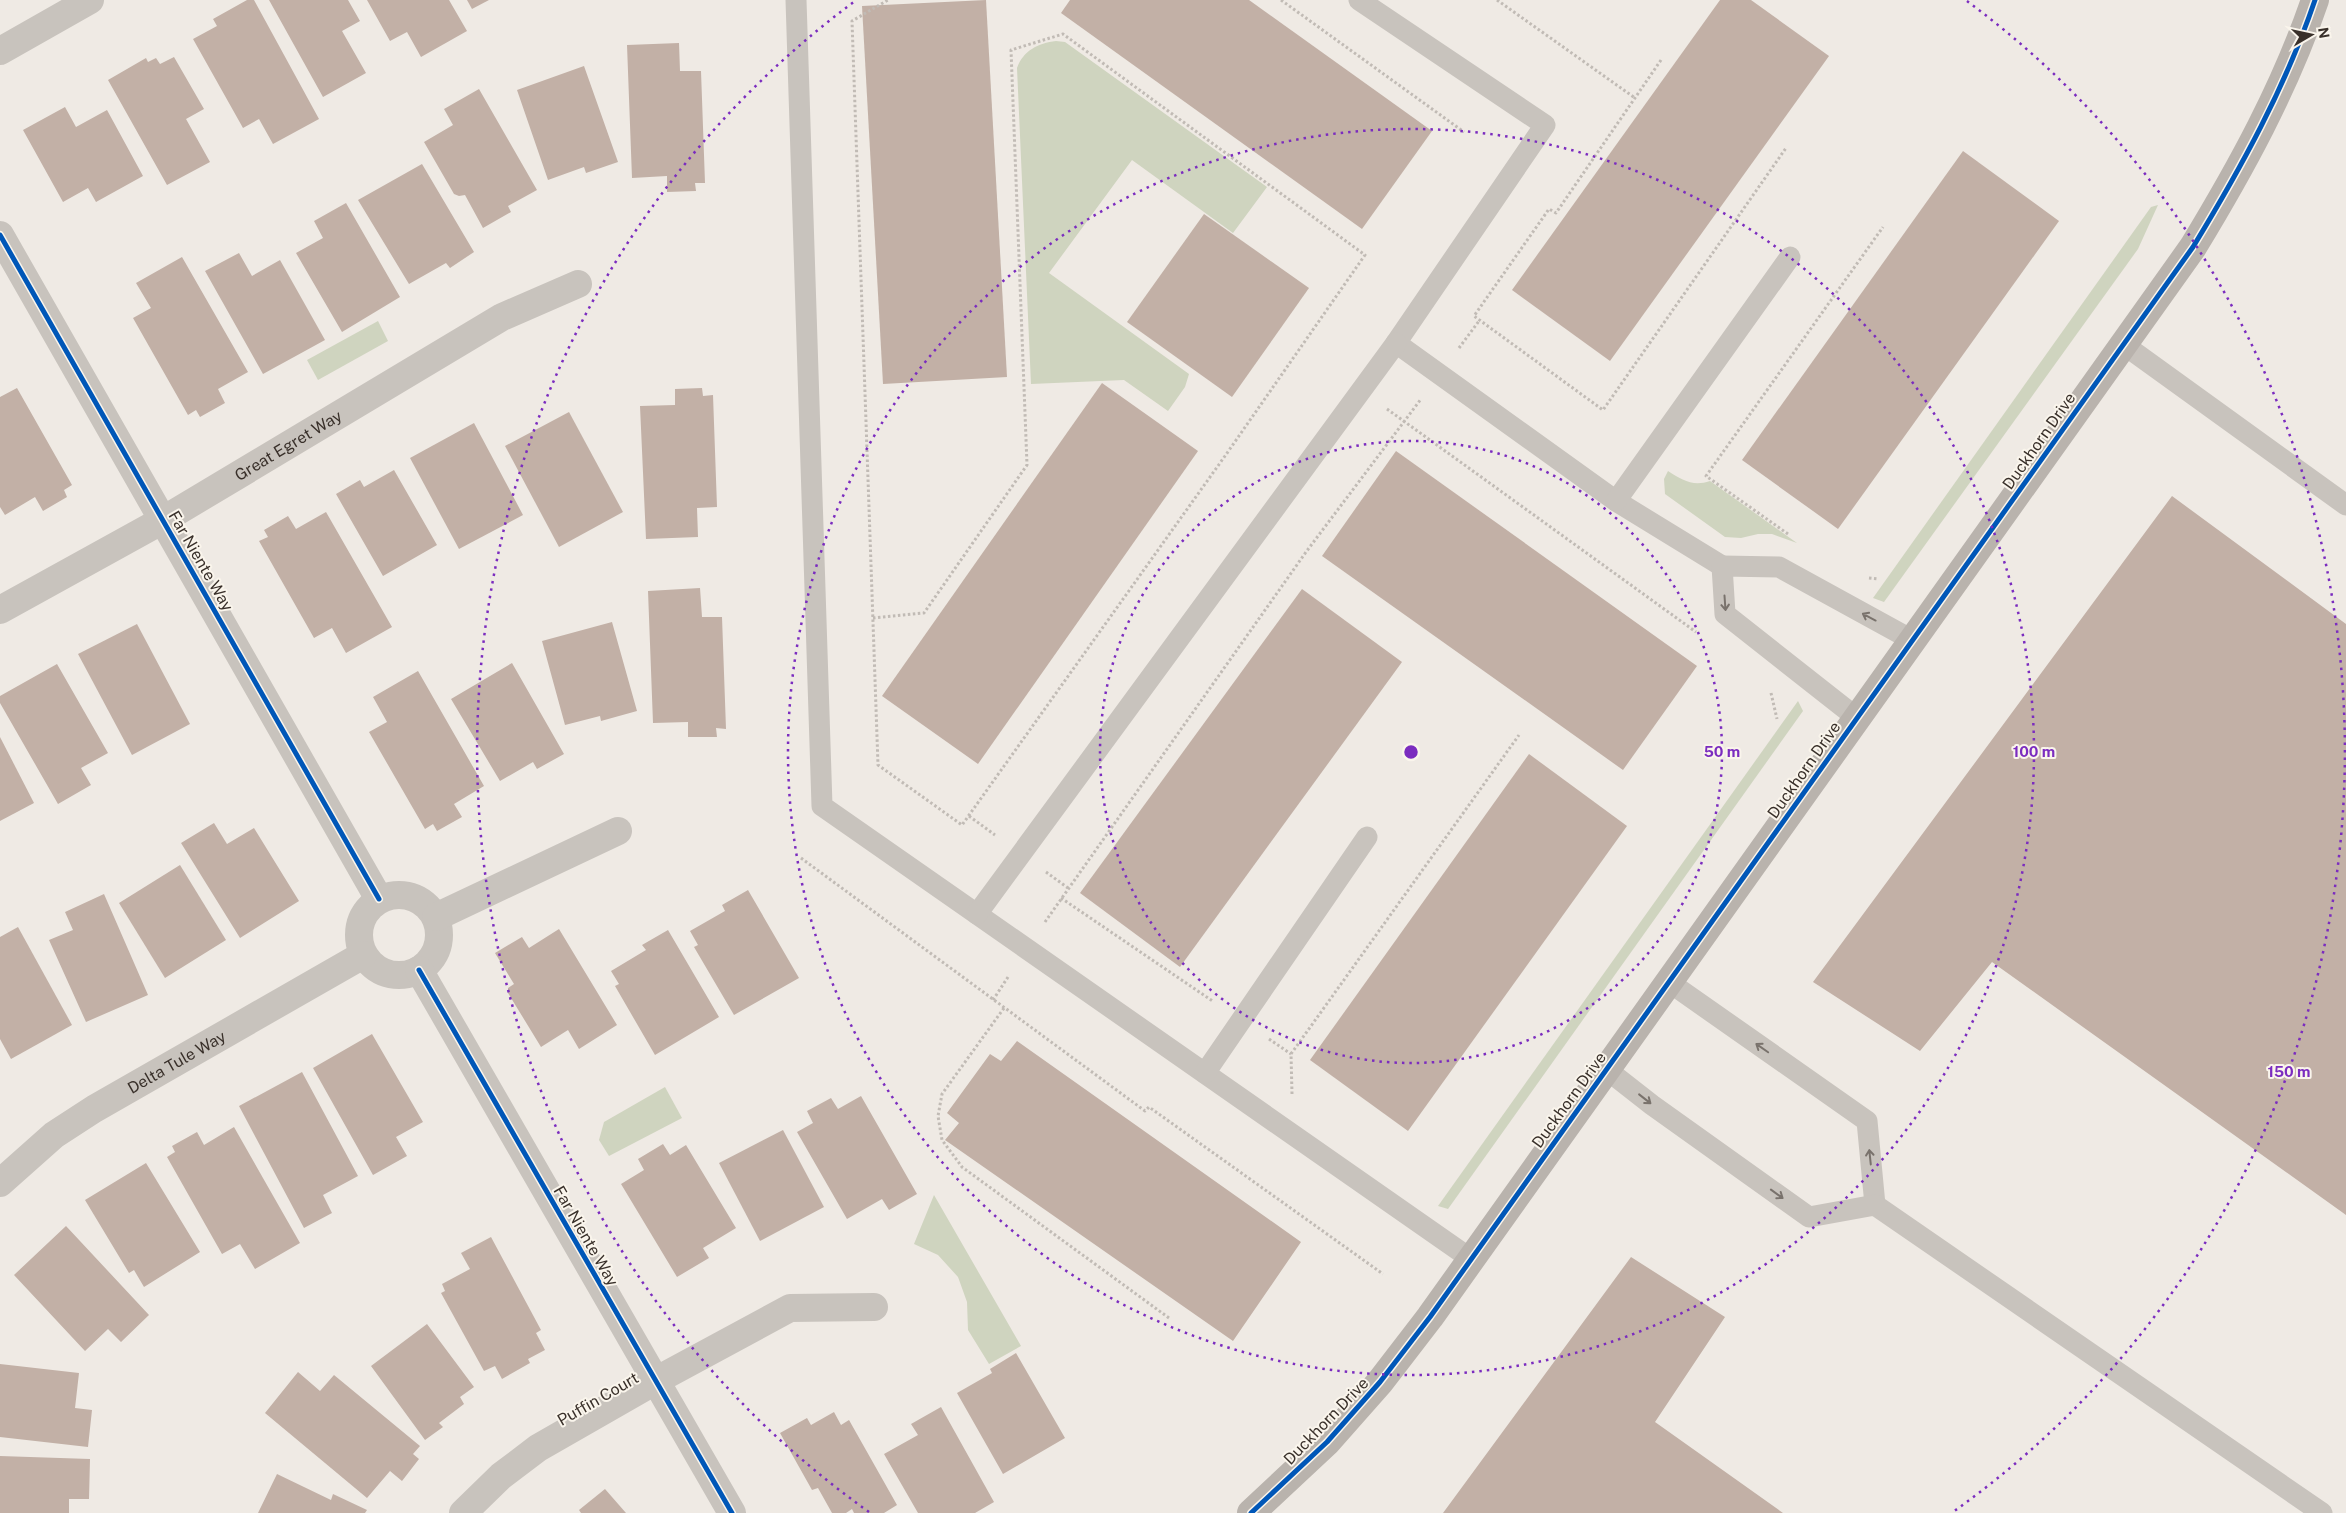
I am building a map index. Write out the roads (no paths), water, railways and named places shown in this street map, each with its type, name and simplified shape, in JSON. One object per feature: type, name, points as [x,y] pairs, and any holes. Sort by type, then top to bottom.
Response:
[{"type":"street","points":[[0,51],[90,0]]},
{"type":"street","name":"Duckhorn Drive","points":[[1251,1513],[1327,1442],[1380,1382],[1471,1259],[2193,247],[2236,175],[2274,100],[2315,0]]},
{"type":"street","name":"Far Niente Way","points":[[0,235],[379,899]]},
{"type":"street","name":"Great Egret Way","points":[[0,610],[163,520],[502,318],[578,284]]},
{"type":"street","points":[[436,917],[618,831]]},
{"type":"street","points":[[395,895],[413,897],[423,902],[436,917],[440,934],[438,947],[429,962],[419,970],[399,976],[389,974],[380,971],[363,954],[358,937],[360,925],[366,912],[379,899],[395,895]]},
{"type":"street","name":"Delta Tule Way","points":[[0,1184],[54,1135],[94,1109],[363,954]]},
{"type":"street","name":"Far Niente Way","points":[[419,970],[654,1381],[732,1513]]},
{"type":"street","name":"Puffin Court","points":[[463,1513],[501,1476],[538,1448],[654,1381],[790,1308],[874,1306]]},
{"type":"lane","points":[[796,0],[822,806],[1471,1259]]},
{"type":"lane","points":[[977,914],[1396,343],[1545,125],[1359,0]]},
{"type":"lane","points":[[1616,502],[1790,257]]},
{"type":"lane","points":[[1396,343],[1616,502],[1722,566],[1780,567],[1912,640]]},
{"type":"lane","points":[[2123,344],[2346,505]]},
{"type":"lane","points":[[1722,566],[1725,614],[1856,718]]},
{"type":"lane","points":[[1205,1073],[1368,837]]},
{"type":"lane","points":[[1669,982],[1866,1121],[1875,1205]]},
{"type":"lane","points":[[1606,1069],[1652,1105],[1809,1217],[1875,1205],[2322,1513]]}]
